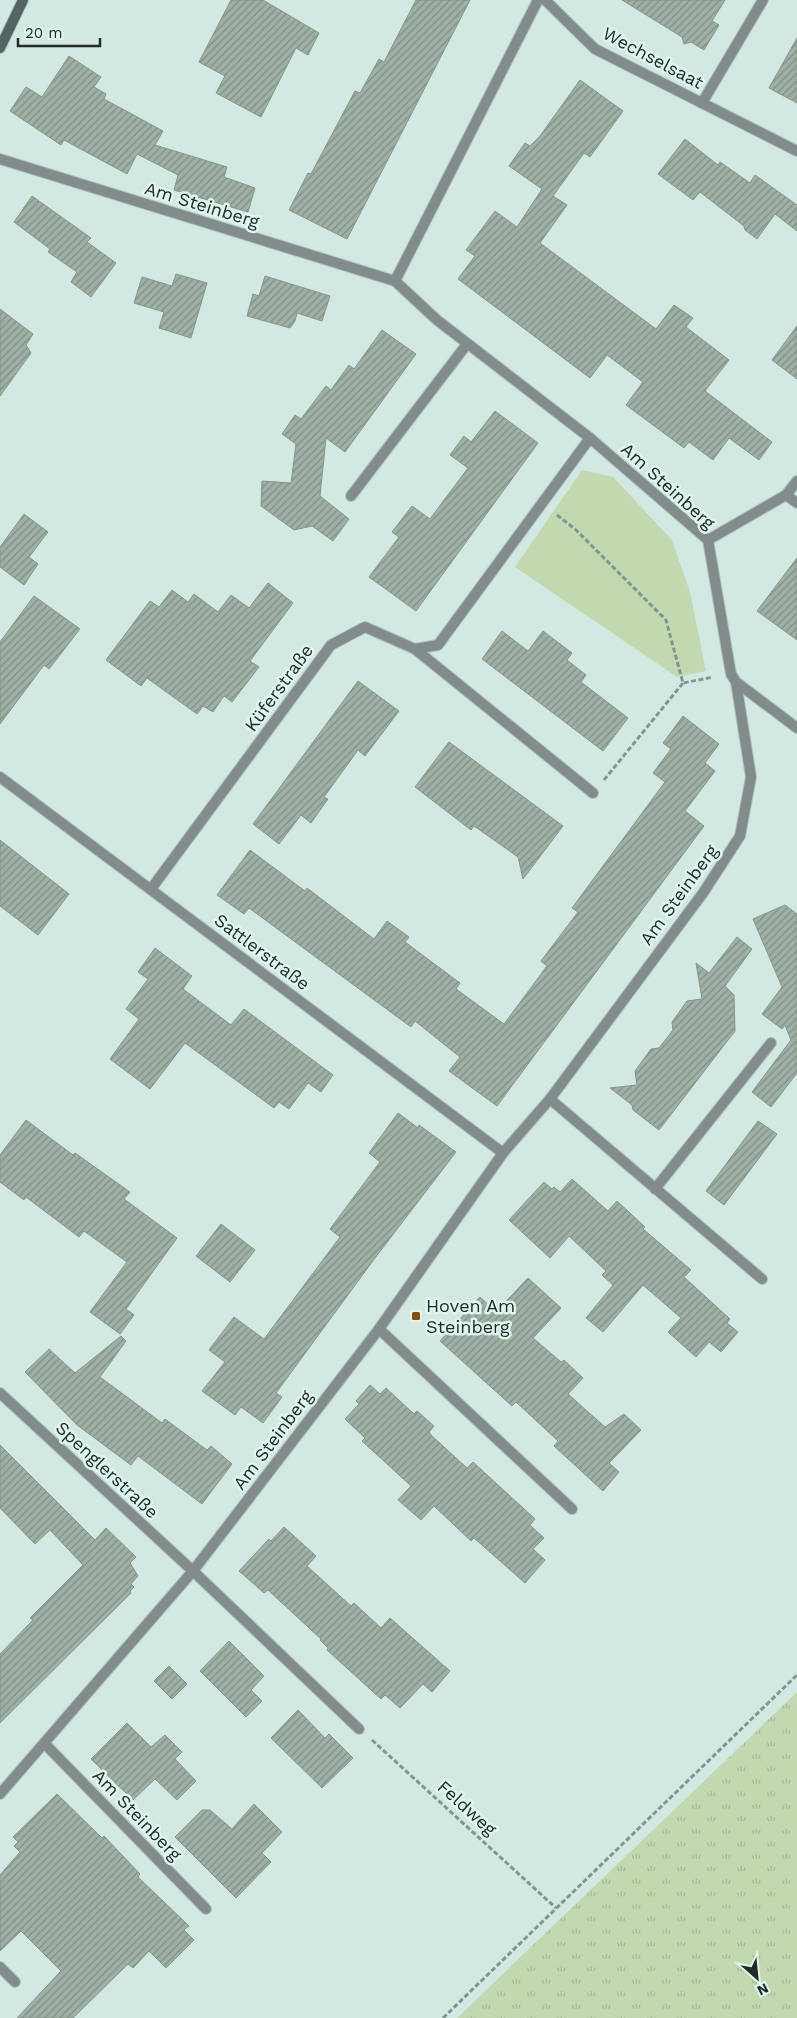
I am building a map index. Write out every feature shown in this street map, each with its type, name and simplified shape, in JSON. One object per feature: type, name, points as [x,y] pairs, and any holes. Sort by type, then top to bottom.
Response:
[{"type":"main road","points":[[0,48],[23,0]]},
{"type":"street","points":[[395,281],[538,0]]},
{"type":"street","name":"Wechselsaat","points":[[545,0],[595,49],[797,151]]},
{"type":"street","name":"Wechselsaat","points":[[702,103],[763,0]]},
{"type":"street","name":"Am Steinberg","points":[[0,159],[395,281],[437,320],[590,438],[708,540],[751,777],[740,836],[703,893],[550,1099],[504,1153],[379,1329],[193,1571],[0,1794]]},
{"type":"street","points":[[351,496],[467,344]]},
{"type":"street","points":[[415,650],[438,645],[590,438]]},
{"type":"street","points":[[708,540],[786,495],[797,481]]},
{"type":"street","points":[[786,495],[797,503]]},
{"type":"street","name":"Küferstraße","points":[[151,889],[331,645],[365,627],[415,650],[593,793]]},
{"type":"street","points":[[734,678],[797,728]]},
{"type":"street","name":"Sattlerstraße","points":[[0,777],[504,1153]]},
{"type":"street","points":[[655,1189],[771,1043]]},
{"type":"street","points":[[550,1099],[762,1279]]},
{"type":"street","points":[[379,1329],[572,1509]]},
{"type":"street","name":"Spenglerstraße","points":[[0,1394],[193,1571]]},
{"type":"street","points":[[193,1571],[359,1729]]},
{"type":"street","name":"Am Steinberg","points":[[45,1744],[206,1909]]},
{"type":"street","points":[[0,1967],[16,1982]]},
{"type":"path","points":[[575,529],[666,620],[683,683]]},
{"type":"path","points":[[593,793],[683,683],[734,678]]},
{"type":"path","points":[[443,2018],[797,1675]]},
{"type":"path","name":"Feldweg","points":[[359,1729],[556,1908]]},
{"type":"green space","points":[[582,470],[613,477],[672,540],[690,592],[706,671],[677,677],[515,567]]},
{"type":"green space","points":[[797,1692],[797,2018],[457,2018]]},
{"type":"building","points":[[231,0],[263,0],[319,33],[308,55],[296,48],[261,117],[216,93],[225,76],[199,62]]},
{"type":"building","points":[[416,0],[470,0],[347,239],[289,210],[308,173],[311,174],[355,91],[360,93],[379,59],[384,62]]},
{"type":"building","points":[[622,0],[725,0],[712,21],[719,25],[704,50],[691,42],[684,44],[682,37]]},
{"type":"building","points":[[797,38],[797,103],[769,88]]},
{"type":"building","points":[[69,56],[101,77],[94,87],[106,94],[104,99],[163,131],[155,145],[227,167],[224,177],[255,188],[248,212],[174,190],[178,175],[137,154],[127,174],[64,140],[61,145],[10,111],[26,87],[42,97]]},
{"type":"building","points":[[580,80],[623,111],[590,157],[584,153],[553,196],[567,205],[540,243],[656,329],[674,305],[693,318],[686,327],[729,360],[705,391],[772,442],[759,460],[729,438],[713,460],[689,442],[684,448],[626,405],[643,382],[607,355],[590,378],[458,279],[475,256],[466,250],[495,211],[517,227],[542,189],[509,166],[525,143],[530,146],[540,136]]},
{"type":"building","points":[[685,139],[718,165],[720,162],[750,183],[755,175],[797,205],[797,231],[775,214],[757,239],[745,230],[744,226],[700,192],[693,200],[658,174]]},
{"type":"building","points":[[32,196],[91,238],[87,242],[116,263],[91,297],[71,282],[77,272],[48,252],[50,249],[14,222]]},
{"type":"building","points":[[176,274],[207,283],[191,338],[159,328],[164,312],[134,303],[142,277],[172,286]]},
{"type":"building","points":[[265,276],[330,296],[322,321],[297,313],[295,321],[290,328],[247,316],[253,294],[259,296]]},
{"type":"building","points":[[0,309],[33,334],[26,345],[31,353],[0,396]]},
{"type":"building","points":[[797,326],[797,379],[772,360]]},
{"type":"building","points":[[382,330],[416,354],[345,452],[326,438],[320,496],[349,519],[333,541],[312,526],[294,530],[261,506],[262,481],[291,483],[296,444],[282,434],[295,415],[301,419],[326,386],[331,390],[349,365],[354,369]]},
{"type":"building","points":[[495,411],[538,443],[416,611],[369,577],[399,537],[392,532],[412,506],[430,519],[468,468],[450,455],[464,436],[471,442]]},
{"type":"building","points":[[24,514],[48,532],[29,557],[38,564],[24,585],[0,567],[0,547]]},
{"type":"building","points":[[797,558],[797,640],[757,611]]},
{"type":"building","points":[[268,583],[293,603],[250,661],[259,667],[232,702],[224,696],[213,712],[203,706],[197,714],[147,678],[141,686],[106,660],[150,601],[159,607],[172,590],[188,602],[194,594],[218,612],[231,595],[249,608]]},
{"type":"building","points":[[34,596],[80,629],[49,669],[44,665],[0,724],[0,642]]},
{"type":"building","points":[[502,631],[528,651],[543,631],[572,653],[567,660],[586,675],[581,682],[628,718],[603,751],[482,659]]},
{"type":"building","points":[[358,681],[399,711],[365,756],[358,750],[324,797],[328,799],[311,823],[301,815],[279,844],[253,824]]},
{"type":"building","points":[[683,716],[719,744],[705,763],[715,771],[685,811],[704,826],[497,1106],[449,1071],[460,1057],[415,1021],[411,1027],[249,908],[244,914],[217,895],[250,850],[305,891],[307,888],[374,939],[387,921],[409,937],[405,942],[460,983],[456,989],[504,1024],[547,966],[541,961],[578,912],[572,908],[665,782],[653,773],[671,749],[663,743]]},
{"type":"building","points":[[449,742],[563,826],[523,879],[518,857],[474,826],[471,830],[415,787]]},
{"type":"building","points":[[0,840],[69,894],[38,935],[0,906]]},
{"type":"building","points":[[785,905],[797,914],[797,1073],[771,1107],[752,1092],[791,1040],[785,1025],[782,1029],[762,1014],[782,987],[753,919]]},
{"type":"building","points":[[737,937],[752,949],[725,986],[734,995],[735,1031],[659,1130],[633,1110],[632,1105],[610,1088],[637,1085],[635,1071],[651,1049],[659,1048],[673,1030],[672,1022],[687,1001],[702,999],[696,963],[709,973]]},
{"type":"building","points":[[155,948],[192,976],[183,989],[231,1025],[244,1009],[333,1075],[321,1092],[308,1083],[289,1109],[279,1102],[274,1108],[185,1043],[150,1089],[110,1059],[139,1019],[126,1009],[148,979],[138,972]]},
{"type":"building","points":[[398,1113],[418,1128],[419,1125],[456,1152],[276,1393],[282,1397],[263,1423],[241,1407],[235,1415],[202,1391],[225,1362],[209,1350],[234,1317],[264,1339],[340,1237],[330,1229],[380,1162],[369,1153]]},
{"type":"building","points":[[26,1120],[73,1155],[75,1153],[130,1192],[124,1199],[177,1238],[126,1309],[134,1315],[120,1334],[90,1312],[127,1262],[84,1231],[79,1237],[26,1197],[24,1200],[0,1182],[0,1155]]},
{"type":"building","points":[[758,1121],[777,1134],[724,1205],[706,1191]]},
{"type":"building","points":[[572,1179],[608,1211],[617,1201],[645,1227],[643,1229],[691,1270],[684,1277],[730,1319],[727,1323],[738,1332],[721,1352],[709,1342],[696,1357],[668,1332],[681,1318],[643,1285],[603,1332],[586,1318],[613,1285],[602,1275],[606,1271],[569,1236],[550,1258],[509,1220],[544,1182],[552,1189],[554,1187],[560,1192]]},
{"type":"building","points":[[221,1224],[255,1250],[230,1282],[196,1256]]},
{"type":"building","points":[[528,1278],[561,1308],[533,1338],[561,1362],[564,1360],[583,1378],[568,1394],[605,1427],[624,1414],[641,1430],[609,1463],[619,1472],[603,1491],[554,1446],[558,1441],[516,1402],[512,1406],[440,1341],[480,1297],[496,1312]]},
{"type":"building","points":[[121,1336],[126,1341],[100,1377],[162,1423],[165,1419],[207,1450],[211,1446],[232,1464],[202,1504],[138,1456],[131,1465],[77,1425],[25,1372],[49,1349],[75,1373]]},
{"type":"building","points":[[370,1385],[380,1394],[386,1388],[414,1414],[417,1411],[434,1426],[429,1432],[432,1436],[467,1468],[473,1462],[535,1519],[530,1525],[544,1538],[533,1549],[545,1560],[525,1583],[474,1538],[471,1541],[434,1506],[421,1520],[398,1500],[411,1486],[362,1441],[365,1438],[345,1419],[359,1404],[356,1401]]},
{"type":"building","points":[[0,1445],[95,1540],[106,1528],[136,1557],[130,1563],[138,1576],[131,1584],[134,1587],[130,1591],[131,1593],[0,1723],[0,1654],[33,1620],[30,1618],[83,1565],[50,1530],[35,1544],[0,1508]]},
{"type":"building","points":[[284,1527],[316,1556],[307,1566],[351,1606],[354,1603],[381,1628],[390,1618],[450,1671],[432,1692],[423,1684],[400,1708],[385,1695],[381,1699],[327,1650],[328,1648],[321,1639],[268,1590],[264,1593],[239,1571],[269,1539],[271,1541]]},
{"type":"building","points":[[229,1641],[264,1676],[251,1690],[262,1701],[246,1717],[200,1671]]},
{"type":"building","points":[[169,1666],[187,1684],[172,1699],[154,1681]]},
{"type":"building","points":[[298,1710],[325,1738],[329,1734],[353,1758],[322,1788],[271,1738]]},
{"type":"building","points":[[127,1723],[151,1747],[165,1735],[182,1752],[175,1759],[196,1781],[177,1800],[155,1779],[133,1800],[91,1759]]},
{"type":"building","points":[[57,1794],[102,1838],[104,1836],[140,1874],[138,1877],[189,1926],[184,1930],[194,1940],[166,1968],[149,1951],[133,1968],[128,1964],[73,2018],[17,2018],[61,1971],[21,1931],[0,1951],[0,1875],[20,1852],[14,1846],[18,1842],[13,1837]]},
{"type":"building","points":[[254,1804],[282,1832],[262,1853],[271,1862],[236,1898],[175,1837],[202,1810],[210,1810],[232,1829]]},
{"type":"place","name":"Hoven Am Steinberg","points":[[416,1316]]}]
